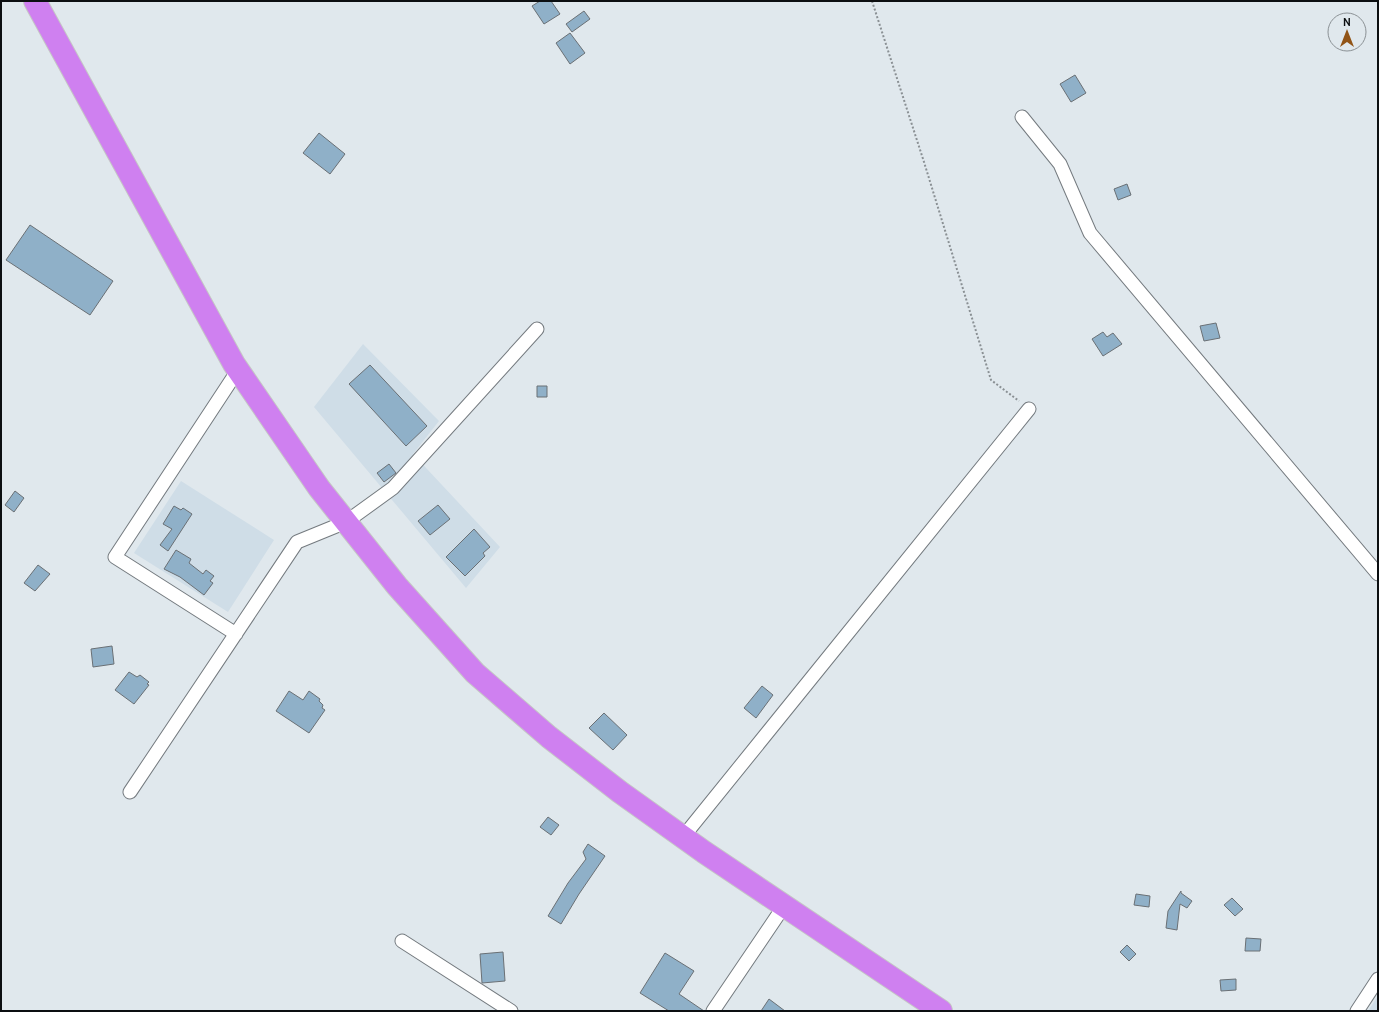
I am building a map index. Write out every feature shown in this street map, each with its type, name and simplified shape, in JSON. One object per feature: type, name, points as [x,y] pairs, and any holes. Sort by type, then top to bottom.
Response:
[{"type":"highway","points":[[35,1],[238,370],[319,488],[397,586],[475,673],[549,737],[683,838],[941,1011]]},
{"type":"street","points":[[1022,117],[1060,164],[1090,233],[1378,574]]},
{"type":"street","points":[[130,792],[297,542],[346,522],[393,488],[537,328]]},
{"type":"street","points":[[236,634],[115,557],[238,370]]},
{"type":"street","points":[[683,838],[1030,409]]},
{"type":"street","points":[[713,1011],[784,906]]},
{"type":"street","points":[[402,941],[511,1011]]},
{"type":"street","points":[[1357,1011],[1378,979]]},
{"type":"path","points":[[872,1],[924,162],[991,380],[1030,409]]},
{"type":"shaded area","points":[[363,344],[439,421],[413,454],[500,547],[466,588],[314,407]]},
{"type":"shaded area","points":[[181,481],[274,540],[228,612],[134,553]]},
{"type":"shaded area","points":[[1378,996],[1378,1011],[1368,1011]]},
{"type":"building","points":[[540,1],[551,1],[560,14],[544,24],[532,6]]},
{"type":"building","points":[[584,11],[590,19],[572,32],[566,24]]},
{"type":"building","points":[[570,33],[585,53],[570,64],[556,43]]},
{"type":"building","points":[[1075,75],[1086,93],[1071,102],[1060,84]]},
{"type":"building","points":[[319,133],[345,154],[330,174],[303,153]]},
{"type":"building","points":[[1127,184],[1131,195],[1118,200],[1114,189]]},
{"type":"building","points":[[30,225],[113,281],[90,315],[6,260]]},
{"type":"building","points":[[1216,323],[1220,338],[1204,341],[1200,326]]},
{"type":"building","points":[[1103,332],[1107,337],[1113,333],[1122,344],[1103,356],[1092,339]]},
{"type":"building","points":[[370,365],[427,426],[406,446],[349,384]]},
{"type":"building","points":[[537,386],[547,386],[547,397],[537,397]]},
{"type":"building","points":[[389,464],[396,473],[384,482],[377,473]]},
{"type":"building","points":[[15,491],[24,498],[14,512],[5,505]]},
{"type":"building","points":[[438,505],[450,519],[430,535],[418,521]]},
{"type":"building","points":[[174,506],[181,510],[183,508],[192,514],[168,551],[160,545],[172,529],[163,524]]},
{"type":"building","points":[[474,529],[490,547],[483,553],[485,556],[465,576],[446,557]]},
{"type":"building","points":[[176,550],[191,559],[189,563],[203,574],[206,570],[214,576],[210,581],[213,583],[204,595],[180,577],[164,569]]},
{"type":"building","points":[[38,565],[50,574],[35,591],[24,583]]},
{"type":"building","points":[[112,646],[114,664],[93,667],[91,649]]},
{"type":"building","points":[[129,672],[137,677],[140,675],[149,682],[147,684],[149,685],[134,704],[115,690]]},
{"type":"building","points":[[762,686],[773,695],[756,718],[744,708]]},
{"type":"building","points":[[289,691],[303,700],[309,691],[320,699],[319,701],[323,705],[322,708],[325,710],[309,733],[276,711]]},
{"type":"building","points":[[604,713],[627,735],[613,750],[589,728]]},
{"type":"building","points":[[548,817],[559,825],[551,835],[540,827]]},
{"type":"building","points":[[588,844],[605,856],[561,924],[548,916],[568,883],[586,859],[583,852]]},
{"type":"building","points":[[1181,891],[1181,893],[1192,901],[1187,908],[1180,904],[1177,930],[1166,928],[1168,911]]},
{"type":"building","points":[[1136,894],[1150,896],[1149,907],[1134,905]]},
{"type":"building","points":[[1232,898],[1243,909],[1235,916],[1224,905]]},
{"type":"building","points":[[1246,938],[1261,939],[1260,951],[1245,951]]},
{"type":"building","points":[[1127,945],[1136,954],[1129,961],[1120,952]]},
{"type":"building","points":[[503,952],[505,981],[482,983],[480,954]]},
{"type":"building","points":[[665,953],[694,971],[679,994],[704,1011],[669,1011],[640,993]]},
{"type":"building","points":[[1236,979],[1236,990],[1221,991],[1220,980]]},
{"type":"building","points":[[769,999],[785,1011],[761,1011]]}]
